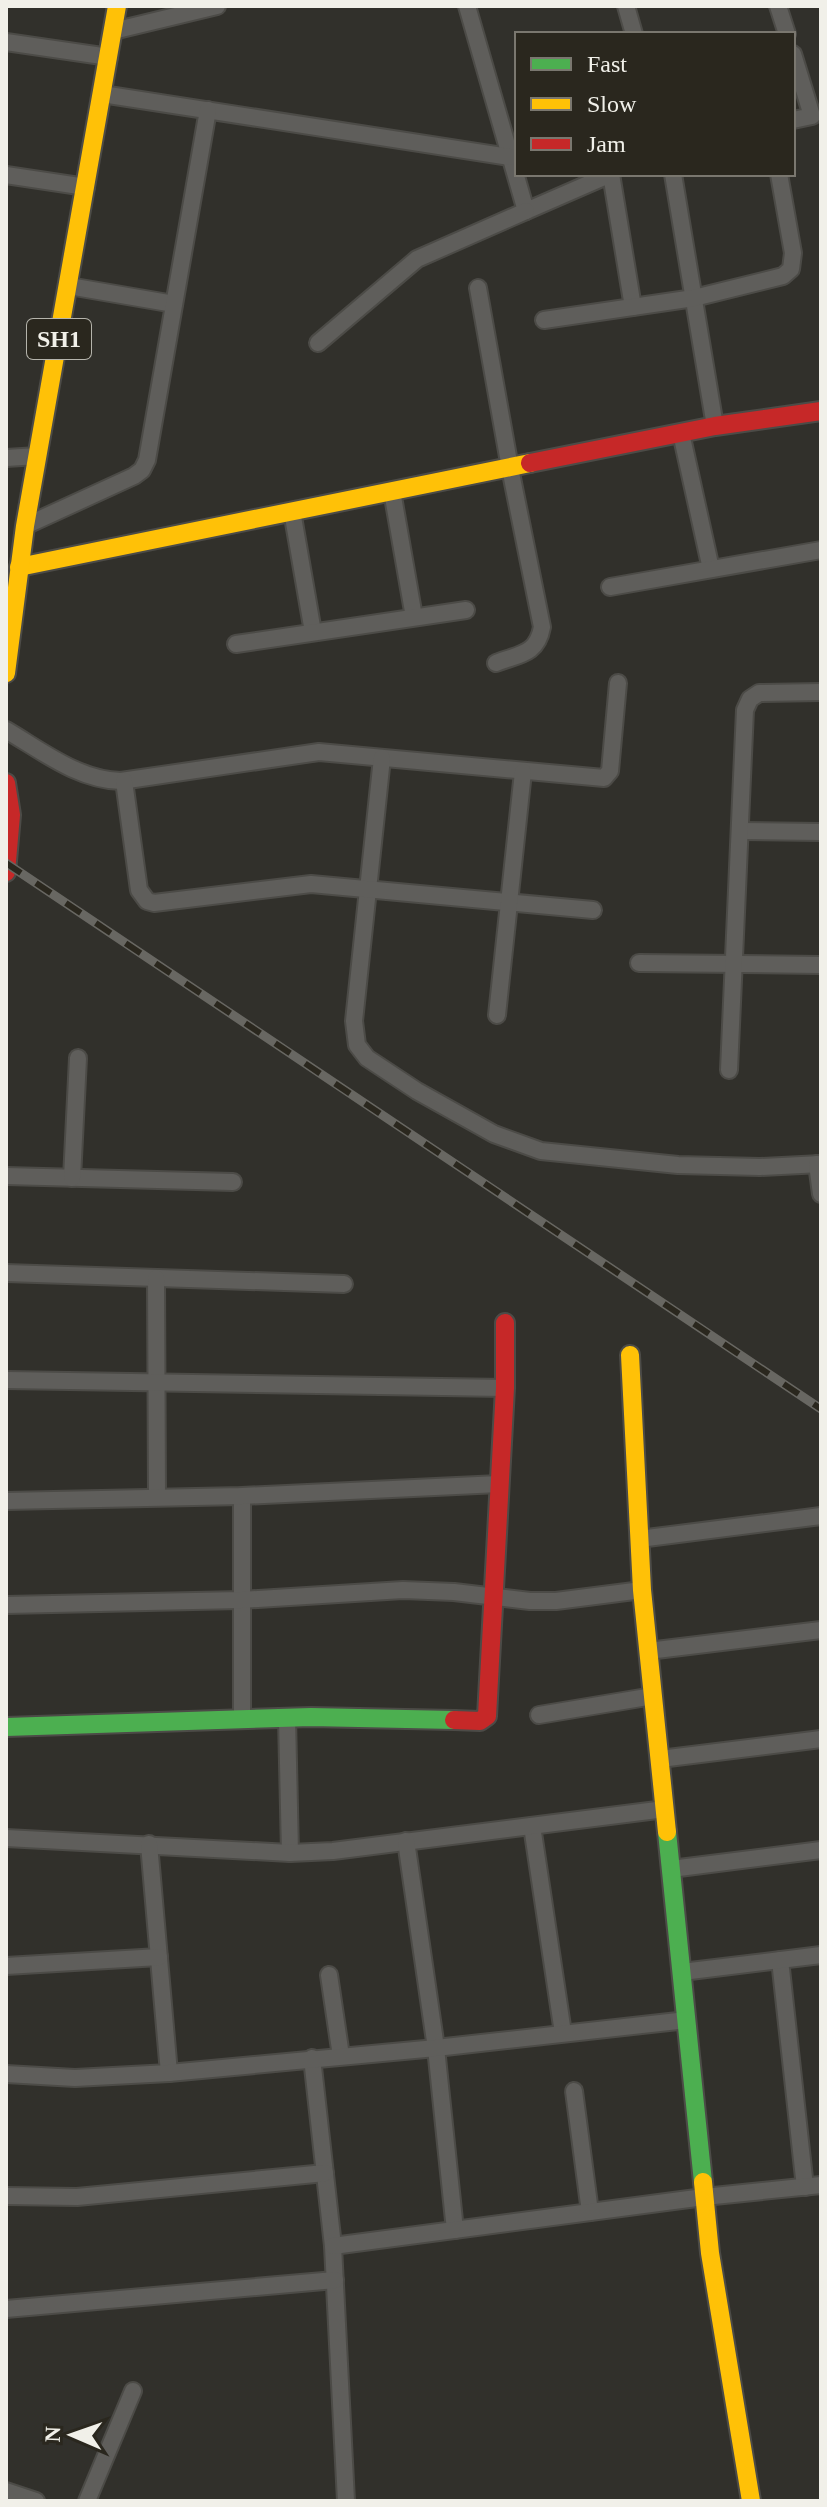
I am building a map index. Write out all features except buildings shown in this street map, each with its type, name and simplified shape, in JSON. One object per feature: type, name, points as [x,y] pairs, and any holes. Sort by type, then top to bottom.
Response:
[{"type":"street","name":"SH1","points":[[6,673],[25,526],[117,6]]},
{"type":"street","points":[[113,31],[213,6]]},
{"type":"street","points":[[467,6],[515,174]]},
{"type":"street","points":[[626,6],[633,32]]},
{"type":"street","points":[[778,6],[786,32]]},
{"type":"street","points":[[6,42],[109,57]]},
{"type":"street","points":[[795,59],[817,116],[795,120]]},
{"type":"street","points":[[102,94],[510,157]]},
{"type":"street","points":[[25,526],[134,476],[142,470],[147,460],[208,110]]},
{"type":"street","points":[[6,175],[86,187]]},
{"type":"street","points":[[516,176],[526,211]]},
{"type":"street","points":[[318,343],[417,259],[606,176]]},
{"type":"street","points":[[611,176],[633,307]]},
{"type":"street","points":[[673,176],[715,426]]},
{"type":"street","points":[[544,320],[694,298],[783,276],[791,269],[791,238],[779,176]]},
{"type":"street","points":[[69,286],[174,304]]},
{"type":"street","points":[[478,288],[542,627],[540,640],[534,648],[496,663]]},
{"type":"street","points":[[19,567],[715,426],[821,411]]},
{"type":"street","points":[[681,433],[711,569]]},
{"type":"street","points":[[6,458],[38,456]]},
{"type":"street","points":[[392,491],[414,617]]},
{"type":"street","points":[[292,511],[313,632]]},
{"type":"street","points":[[610,587],[821,550]]},
{"type":"street","points":[[236,644],[466,610]]},
{"type":"street","points":[[6,730],[82,775],[103,781],[124,781],[319,752],[604,778],[610,771],[618,683]]},
{"type":"street","points":[[729,1070],[745,710],[750,699],[759,693],[821,692]]},
{"type":"street","points":[[382,758],[354,1021],[357,1045],[367,1058],[417,1091],[494,1134],[541,1151],[678,1165],[760,1167],[819,1164],[821,1194]]},
{"type":"street","points":[[497,1015],[523,772]]},
{"type":"street","points":[[124,781],[139,890],[147,901],[154,903],[311,884],[593,910]]},
{"type":"street","points":[[6,783],[11,815],[6,872]]},
{"type":"street","points":[[740,831],[821,832]]},
{"type":"street","points":[[639,963],[821,965]]},
{"type":"street","points":[[72,1178],[78,1058]]},
{"type":"street","points":[[6,1176],[233,1182]]},
{"type":"street","points":[[6,1273],[344,1284]]},
{"type":"street","points":[[156,1278],[157,1496]]},
{"type":"street","points":[[6,1727],[287,1718],[480,1721],[487,1716],[505,1388],[505,1323]]},
{"type":"street","points":[[630,1355],[642,1590],[704,2197],[712,2268],[751,2501]]},
{"type":"street","points":[[6,1380],[505,1388]]},
{"type":"street","points":[[6,1501],[242,1496],[499,1484]]},
{"type":"street","points":[[242,1496],[242,1720]]},
{"type":"street","points":[[639,1539],[821,1516]]},
{"type":"street","points":[[6,1605],[241,1600],[403,1590],[556,1601],[642,1590]]},
{"type":"street","points":[[648,1651],[821,1630]]},
{"type":"street","points":[[539,1715],[653,1696]]},
{"type":"street","points":[[287,1718],[290,1853]]},
{"type":"street","points":[[660,1759],[821,1739]]},
{"type":"street","points":[[6,1838],[290,1853],[333,1851],[665,1809]]},
{"type":"street","points":[[532,1826],[563,2033]]},
{"type":"street","points":[[406,1841],[436,2048],[455,2230]]},
{"type":"street","points":[[149,1844],[169,2073]]},
{"type":"street","points":[[671,1869],[821,1850]]},
{"type":"street","points":[[682,1972],[821,1955]]},
{"type":"street","points":[[6,1966],[159,1957]]},
{"type":"street","points":[[333,2246],[704,2197],[813,2186],[780,1960]]},
{"type":"street","points":[[329,1975],[341,2056]]},
{"type":"street","points":[[6,2074],[75,2078],[169,2073],[687,2020]]},
{"type":"street","points":[[312,2058],[333,2246],[346,2501]]},
{"type":"street","points":[[574,2091],[590,2212]]},
{"type":"street","points":[[6,2196],[77,2197],[325,2173]]},
{"type":"street","points":[[6,2309],[335,2280]]},
{"type":"street","points":[[87,2501],[133,2391]]},
{"type":"street","points":[[6,2491],[36,2501]]},
{"type":"railway","points":[[6,863],[821,1409]]},
{"type":"traffic: fast","points":[[6,1727],[311,1717],[454,1720]]},
{"type":"traffic: fast","points":[[667,1832],[703,2182]]},
{"type":"traffic: slow","points":[[6,673],[25,526],[117,6]]},
{"type":"traffic: slow","points":[[19,567],[530,463]]},
{"type":"traffic: slow","points":[[630,1355],[642,1590],[667,1832]]},
{"type":"traffic: slow","points":[[703,2182],[710,2253],[751,2501]]},
{"type":"traffic: jam","points":[[530,463],[715,426],[821,411]]},
{"type":"traffic: jam","points":[[6,783],[11,815],[6,872]]},
{"type":"traffic: jam","points":[[454,1720],[480,1721],[487,1716],[505,1388],[505,1323]]}]
